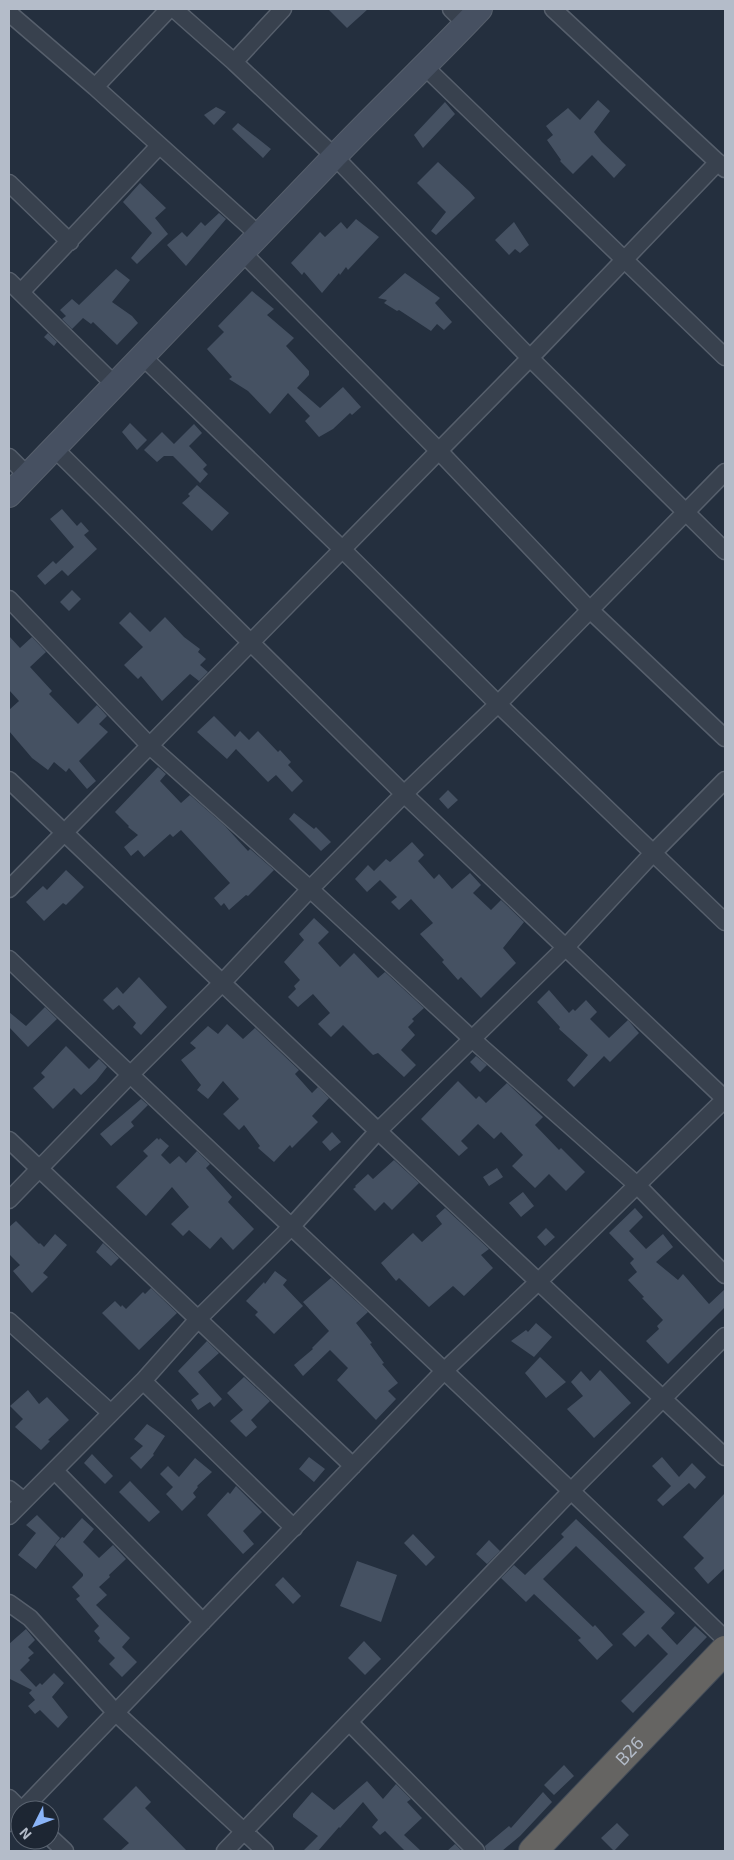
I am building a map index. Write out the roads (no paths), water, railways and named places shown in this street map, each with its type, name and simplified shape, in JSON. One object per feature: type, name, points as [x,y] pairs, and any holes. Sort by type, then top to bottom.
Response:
[{"type":"highway","name":"B26","points":[[533,1851],[725,1650]]},
{"type":"main road","points":[[9,495],[423,65],[466,14]]},
{"type":"street","points":[[12,9],[9,13],[95,86],[259,235]]},
{"type":"street","points":[[95,86],[169,9]]},
{"type":"street","points":[[174,9],[234,62],[334,156],[530,358],[725,551]]},
{"type":"street","points":[[234,62],[283,9]]},
{"type":"street","points":[[9,889],[341,548],[530,358],[623,259],[722,166],[554,9]]},
{"type":"street","points":[[423,65],[725,357]]},
{"type":"street","points":[[21,292],[159,146]]},
{"type":"street","points":[[9,183],[70,242]]},
{"type":"street","points":[[243,253],[438,450],[590,610],[725,738]]},
{"type":"street","points":[[9,281],[116,386]]},
{"type":"street","points":[[143,357],[341,548],[498,704],[725,922]]},
{"type":"street","points":[[32,1800],[444,1371],[725,1099],[404,794],[55,449]]},
{"type":"street","points":[[9,457],[28,476]]},
{"type":"street","points":[[9,1200],[222,983],[310,889],[404,794],[498,704],[725,472]]},
{"type":"street","points":[[9,599],[150,746],[310,889],[472,1039],[637,1185],[725,1275]]},
{"type":"street","points":[[9,780],[378,1131],[725,1457]]},
{"type":"street","points":[[9,1516],[143,1382],[199,1318],[292,1226],[378,1131],[565,948],[653,853],[725,780]]},
{"type":"street","points":[[9,959],[572,1490],[725,1639]]},
{"type":"street","points":[[9,1140],[353,1466]]},
{"type":"street","points":[[9,1321],[111,1413]]},
{"type":"street","points":[[225,1851],[572,1490],[725,1336]]},
{"type":"street","points":[[143,1382],[294,1528]]},
{"type":"street","points":[[55,1471],[203,1622]]},
{"type":"street","points":[[9,1489],[24,1501]]},
{"type":"street","points":[[9,1603],[30,1618],[116,1712],[266,1851]]},
{"type":"street","points":[[350,1723],[476,1851]]}]
